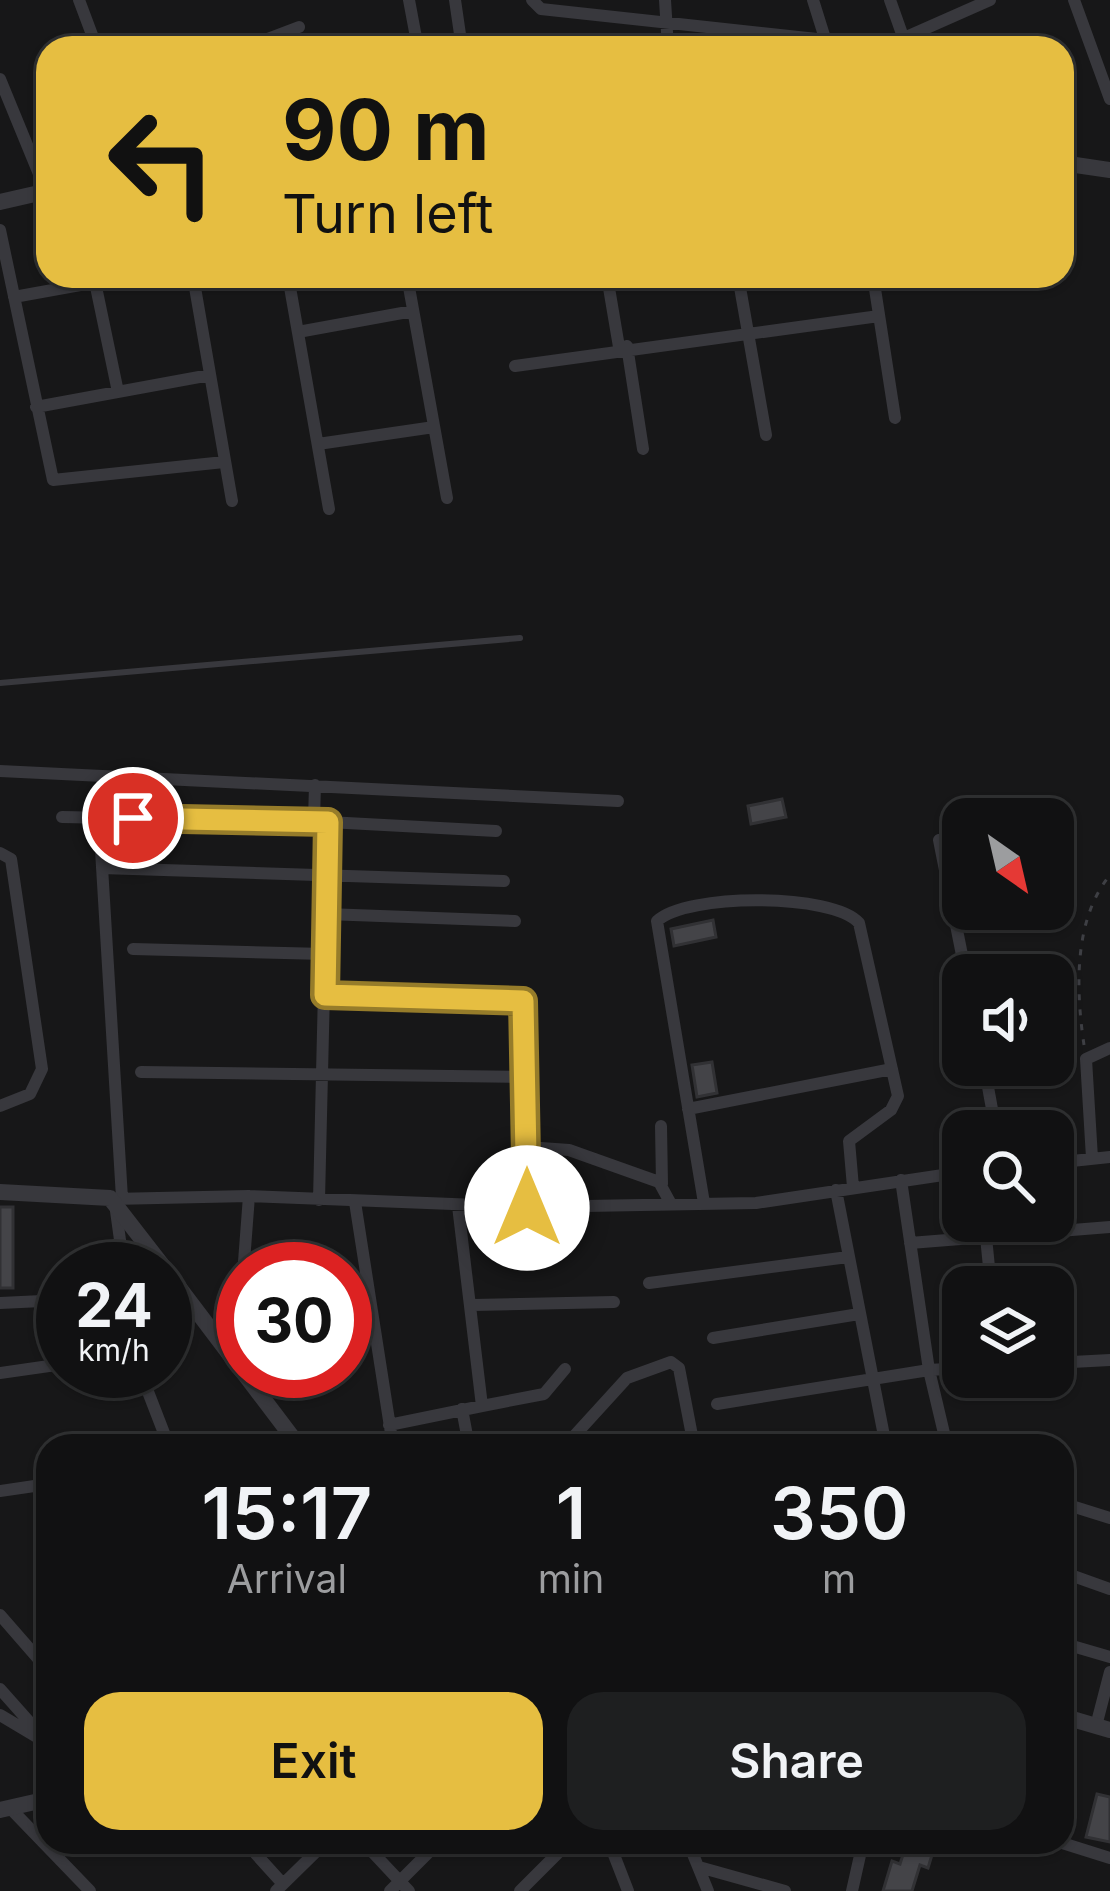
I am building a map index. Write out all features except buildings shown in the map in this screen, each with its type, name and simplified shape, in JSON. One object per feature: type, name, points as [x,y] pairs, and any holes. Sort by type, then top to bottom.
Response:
[{"type":"street","points":[[79,0],[92,36]]},
{"type":"street","points":[[409,0],[416,36]]},
{"type":"street","points":[[455,0],[460,36]]},
{"type":"street","points":[[532,0],[541,9],[756,36]]},
{"type":"street","points":[[600,0],[603,17]]},
{"type":"street","points":[[665,0],[668,36]]},
{"type":"street","points":[[813,0],[824,36]]},
{"type":"street","points":[[890,0],[903,36]]},
{"type":"street","points":[[920,36],[990,0]]},
{"type":"street","points":[[1074,0],[1110,99]]},
{"type":"street","points":[[275,36],[299,27]]},
{"type":"street","points":[[0,79],[36,165]]},
{"type":"street","points":[[1074,166],[1110,170]]},
{"type":"street","points":[[0,202],[36,194]]},
{"type":"street","points":[[0,230],[50,475],[56,482],[224,462]]},
{"type":"street","points":[[14,297],[66,288]]},
{"type":"street","points":[[96,288],[118,392]]},
{"type":"street","points":[[195,288],[232,501]]},
{"type":"street","points":[[290,288],[329,509]]},
{"type":"street","points":[[408,288],[447,498]]},
{"type":"street","points":[[610,288],[643,449]]},
{"type":"street","points":[[740,288],[766,436]]},
{"type":"street","points":[[875,288],[895,418]]},
{"type":"street","points":[[298,332],[413,311]]},
{"type":"street","points":[[515,366],[623,347],[879,316]]},
{"type":"street","points":[[36,407],[210,375]]},
{"type":"street","points":[[317,444],[434,427]]},
{"type":"street","points":[[0,772],[617,801]]},
{"type":"street","points":[[315,785],[326,875],[319,1200]]},
{"type":"street","points":[[62,817],[321,821],[496,831]]},
{"type":"street","points":[[99,818],[121,1242]]},
{"type":"street","points":[[939,840],[962,954]]},
{"type":"street","points":[[0,853],[11,860],[42,1069],[30,1094],[0,1106]]},
{"type":"street","points":[[102,868],[505,881]]},
{"type":"street","points":[[704,1204],[657,922],[681,909],[757,901],[850,914],[859,923],[896,1105],[848,1142],[853,1187]]},
{"type":"street","points":[[326,914],[515,921]]},
{"type":"street","points":[[133,949],[325,954]]},
{"type":"street","points":[[325,995],[523,1001],[527,1208]]},
{"type":"street","points":[[1092,1159],[1086,1059],[1110,1048]]},
{"type":"street","points":[[688,1109],[892,1070]]},
{"type":"street","points":[[141,1072],[526,1077]]},
{"type":"street","points":[[661,1126],[662,1184],[671,1204]]},
{"type":"street","points":[[527,1147],[569,1150],[662,1184]]},
{"type":"street","points":[[1074,1161],[1110,1156]]},
{"type":"street","points":[[0,1192],[116,1200],[248,1196],[527,1208],[756,1203],[942,1175]]},
{"type":"street","points":[[902,1180],[929,1370],[943,1434]]},
{"type":"street","points":[[836,1190],[883,1434]]},
{"type":"street","points":[[245,1242],[248,1196]]},
{"type":"street","points":[[116,1200],[146,1242]]},
{"type":"street","points":[[355,1202],[391,1434]]},
{"type":"street","points":[[458,1206],[482,1406]]},
{"type":"street","points":[[1074,1230],[1110,1227]]},
{"type":"street","points":[[910,1244],[942,1241]]},
{"type":"street","points":[[649,1282],[848,1257]]},
{"type":"street","points":[[0,1303],[36,1301]]},
{"type":"street","points":[[473,1305],[614,1302]]},
{"type":"street","points":[[192,1305],[290,1434]]},
{"type":"street","points":[[713,1338],[859,1314]]},
{"type":"street","points":[[1074,1362],[1110,1360]]},
{"type":"street","points":[[576,1434],[627,1378],[671,1362],[679,1369],[692,1434]]},
{"type":"street","points":[[1,1370],[36,1367]]},
{"type":"street","points":[[389,1425],[544,1394],[565,1369]]},
{"type":"street","points":[[717,1404],[942,1369]]},
{"type":"street","points":[[150,1398],[164,1434]]},
{"type":"street","points":[[462,1409],[467,1434]]},
{"type":"street","points":[[0,1491],[36,1486]]},
{"type":"street","points":[[1074,1506],[1110,1517]]},
{"type":"street","points":[[1074,1576],[1110,1588]]},
{"type":"street","points":[[0,1615],[36,1656]]},
{"type":"street","points":[[1074,1646],[1110,1657]]},
{"type":"street","points":[[1074,1720],[1103,1728],[1110,1672]]},
{"type":"street","points":[[0,1689],[36,1730]]},
{"type":"street","points":[[0,1715],[36,1737]]},
{"type":"street","points":[[5,1809],[36,1802]]},
{"type":"street","points":[[5,1809],[36,1839]]},
{"type":"street","points":[[1074,1847],[1110,1858]]},
{"type":"street","points":[[52,1854],[90,1891]]},
{"type":"street","points":[[254,1854],[280,1887],[314,1854]]},
{"type":"street","points":[[373,1854],[400,1888],[429,1854]]},
{"type":"street","points":[[520,1891],[557,1854]]},
{"type":"street","points":[[614,1854],[628,1891]]},
{"type":"street","points":[[693,1854],[708,1891]]},
{"type":"street","points":[[852,1891],[860,1854]]},
{"type":"street","points":[[699,1868],[784,1891]]},
{"type":"lane","points":[[0,683],[520,638]]},
{"type":"path","points":[[1086,1059],[1079,970],[1091,907],[1110,875]]},
{"type":"route","points":[[133,818],[328,822],[325,995],[523,1001],[527,1208]]}]
